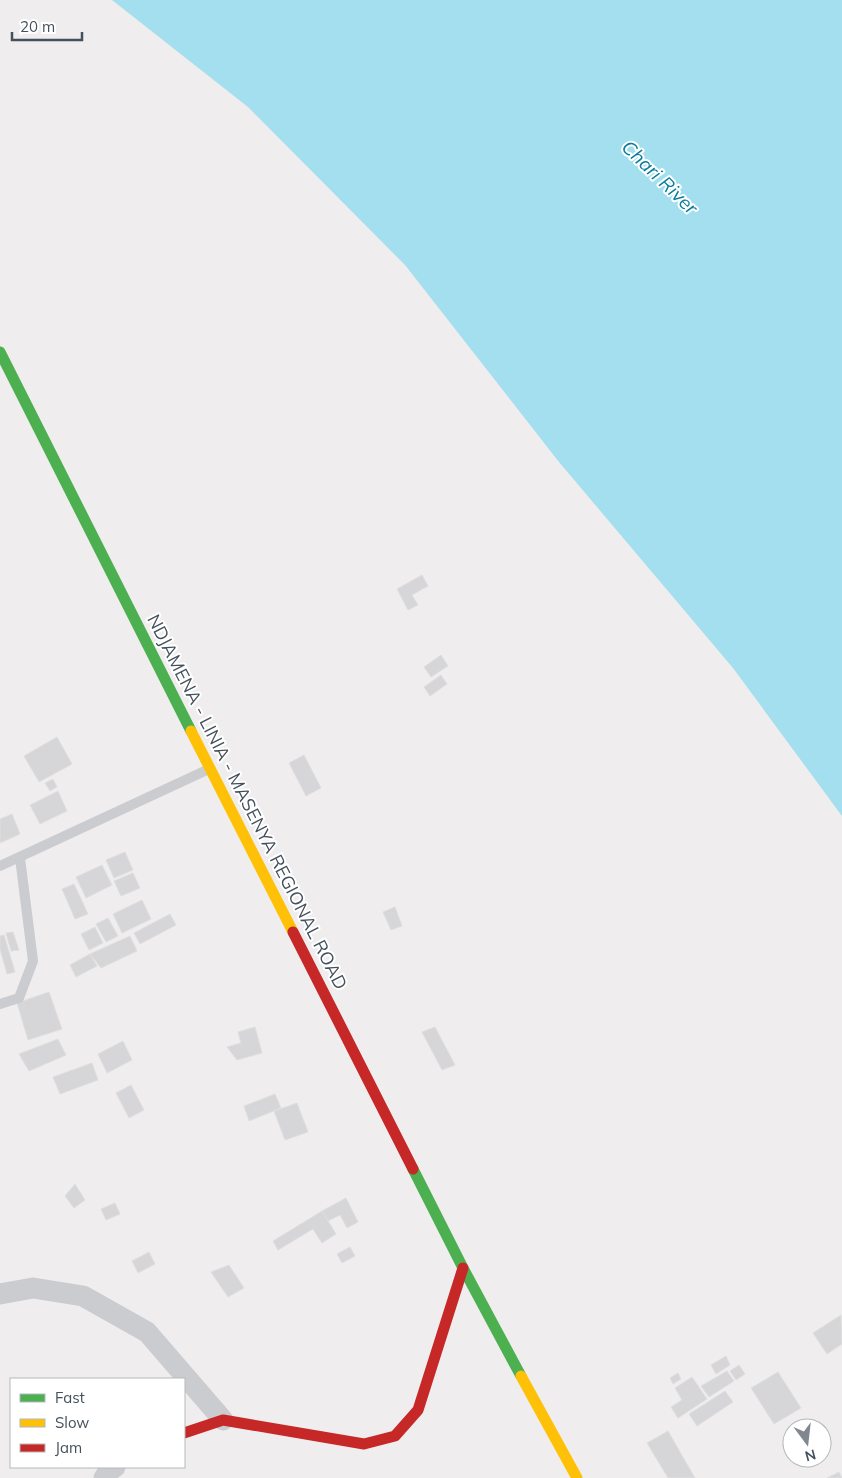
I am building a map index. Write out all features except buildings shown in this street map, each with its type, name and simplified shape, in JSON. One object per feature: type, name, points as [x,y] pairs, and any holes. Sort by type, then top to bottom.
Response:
[{"type":"main road","name":"NDJAMENA - LINIA - MASENYA REGIONAL ROAD","points":[[0,352],[393,1126],[463,1268],[577,1478]]},
{"type":"main road","points":[[185,1432],[223,1420],[364,1444],[395,1436],[418,1410],[463,1268]]},
{"type":"street","points":[[0,1294],[32,1288],[83,1296],[147,1332],[223,1420]]},
{"type":"street","points":[[104,1478],[114,1468]]},
{"type":"lane","points":[[0,866],[210,768]]},
{"type":"lane","points":[[0,1004],[19,998],[33,961],[20,858]]},
{"type":"water","name":"Chari River","points":[[112,0],[842,0],[842,816],[733,668],[559,462],[405,265],[248,107]]},
{"type":"traffic: fast","points":[[0,352],[191,731]]},
{"type":"traffic: fast","points":[[413,1169],[521,1376]]},
{"type":"traffic: slow","points":[[191,731],[293,932]]},
{"type":"traffic: slow","points":[[521,1376],[577,1478]]},
{"type":"traffic: jam","points":[[293,932],[413,1169]]},
{"type":"traffic: jam","points":[[185,1433],[223,1420],[364,1444],[395,1436],[418,1410],[463,1268]]}]
